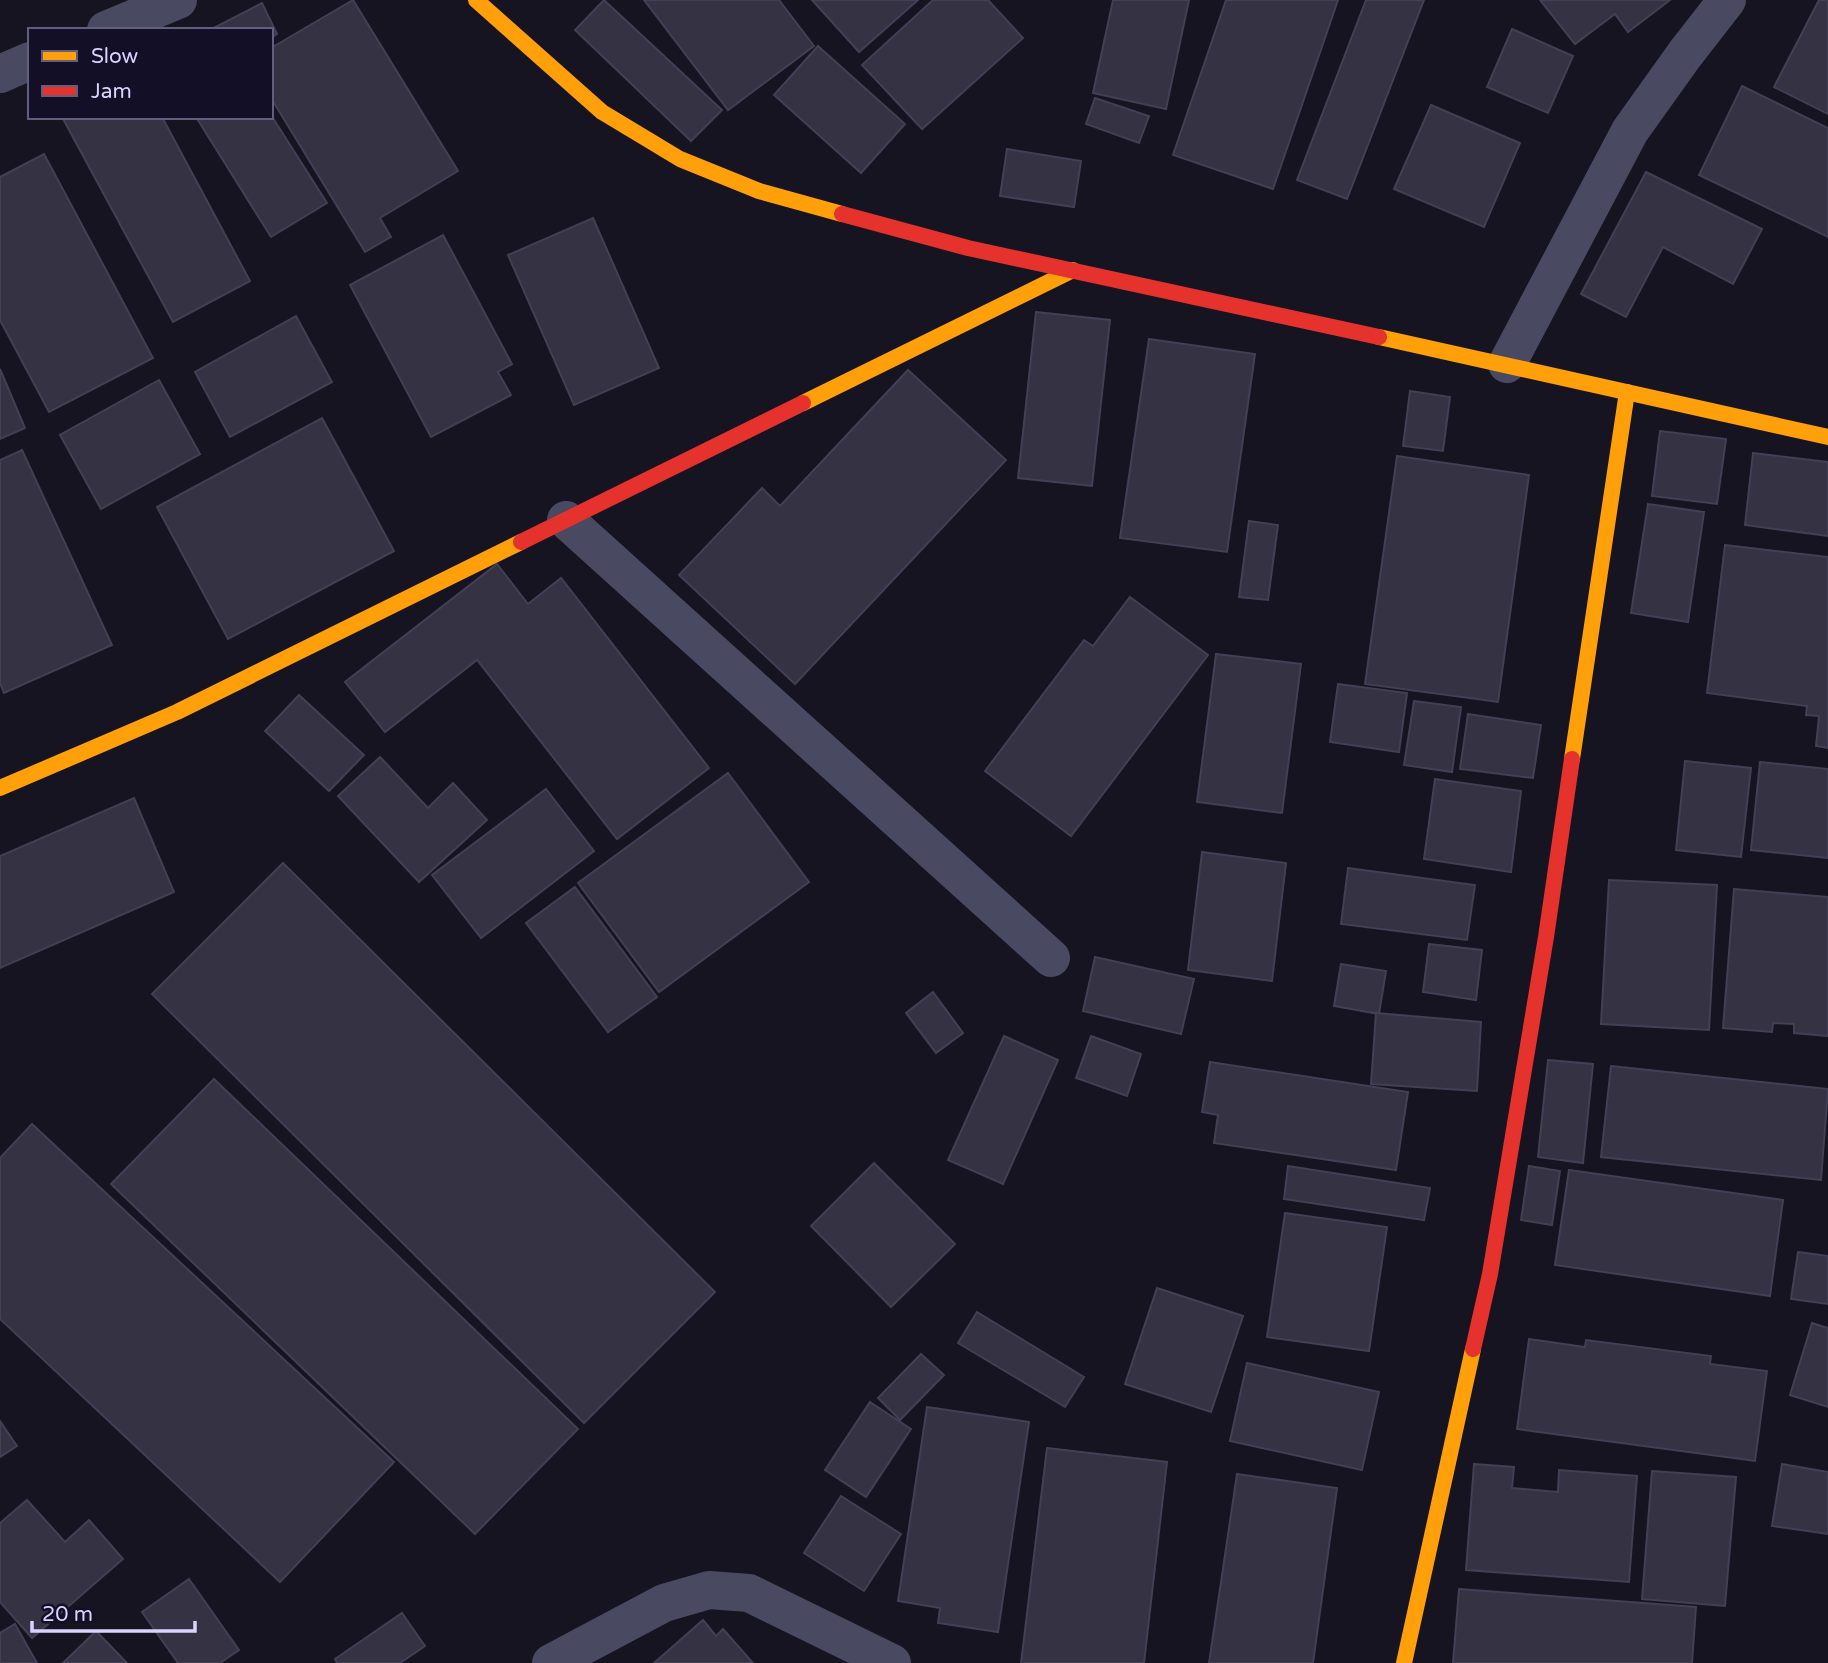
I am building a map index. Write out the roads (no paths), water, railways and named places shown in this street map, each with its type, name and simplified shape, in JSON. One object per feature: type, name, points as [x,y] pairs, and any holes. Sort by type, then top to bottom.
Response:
[{"type":"street","points":[[111,28],[178,0]]},
{"type":"street","points":[[477,0],[602,112],[680,159],[759,191],[968,248],[1507,364],[1828,437]]},
{"type":"street","points":[[1507,364],[1630,131],[1727,0]]},
{"type":"street","points":[[0,74],[28,62]]},
{"type":"street","points":[[0,788],[177,712],[1073,270]]},
{"type":"street","points":[[1404,1663],[1490,1273],[1546,937],[1627,392]]},
{"type":"street","points":[[566,520],[1051,958]]},
{"type":"street","points":[[551,1663],[664,1603],[709,1590],[749,1593],[892,1663]]}]
